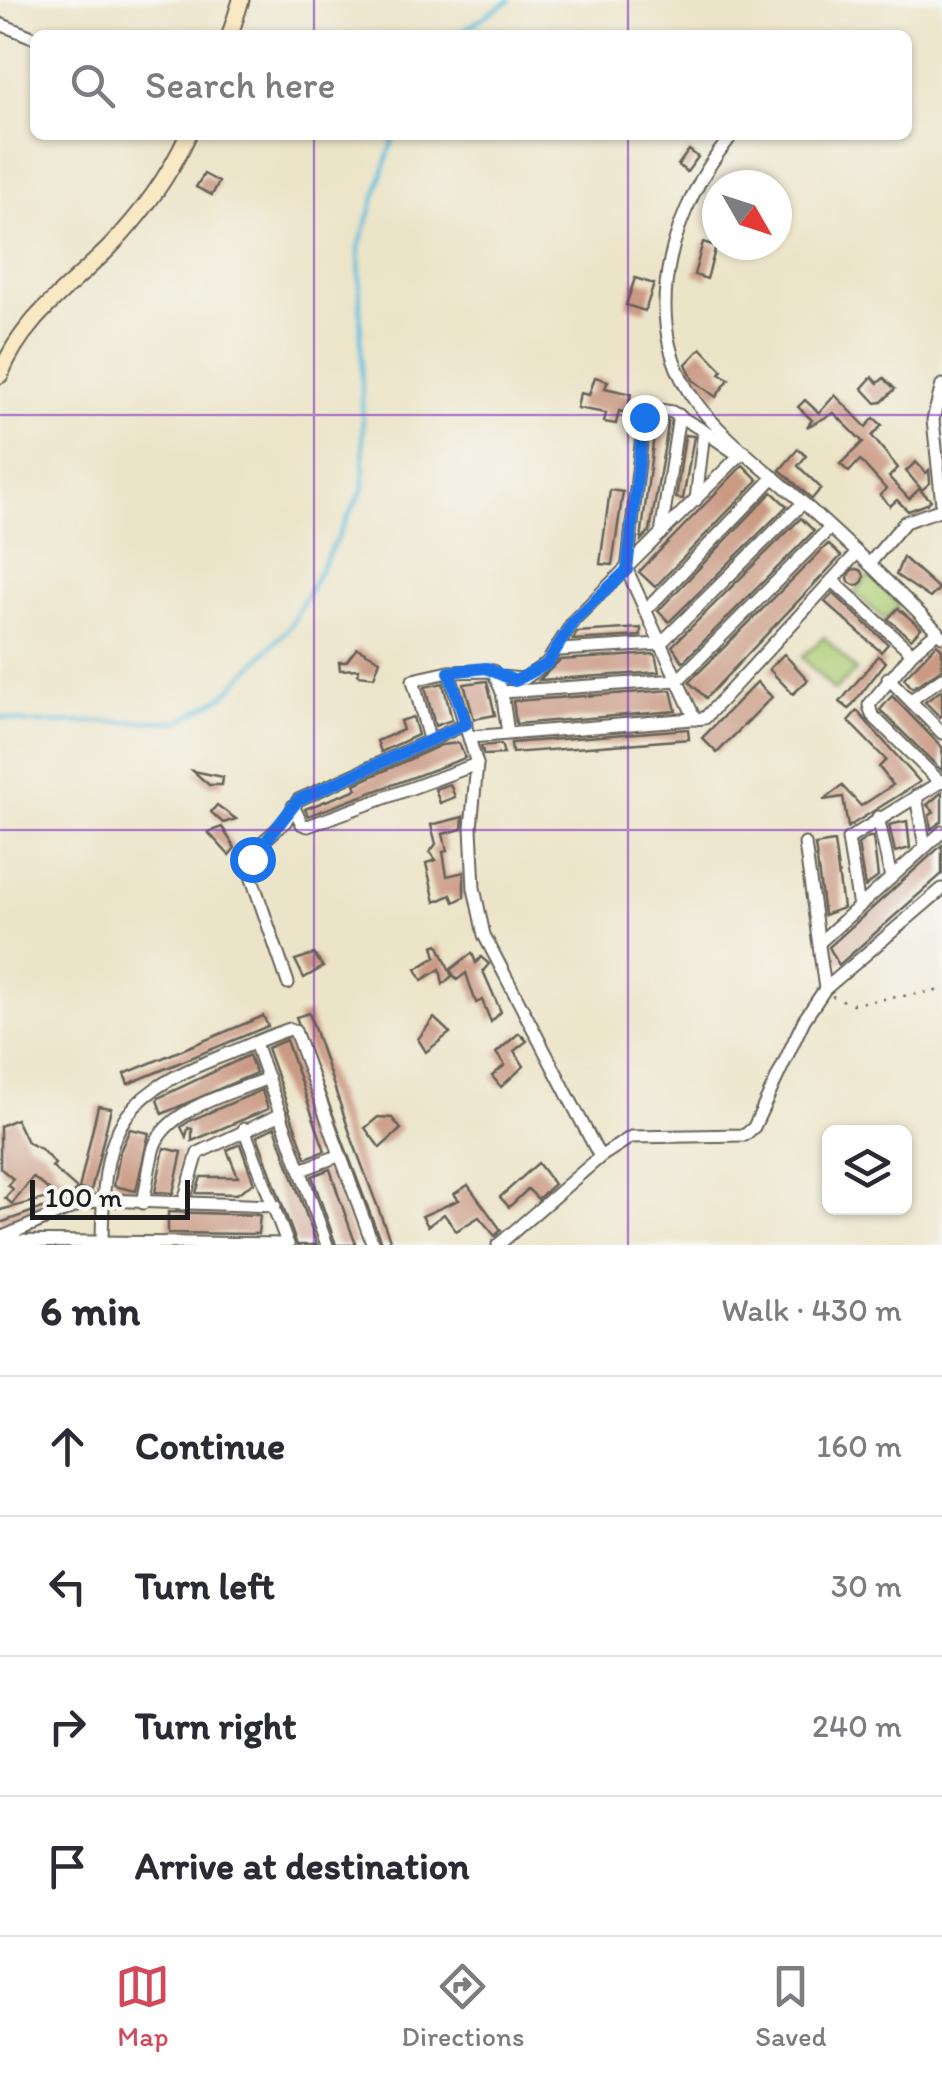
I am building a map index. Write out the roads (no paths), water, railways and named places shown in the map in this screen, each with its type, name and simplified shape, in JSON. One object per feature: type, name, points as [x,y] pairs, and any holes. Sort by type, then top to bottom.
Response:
[{"type":"street","points":[[231,30],[240,0]]},
{"type":"street","points":[[0,24],[30,36]]},
{"type":"street","points":[[0,375],[22,332],[45,305],[107,250],[149,202],[184,140]]},
{"type":"street","points":[[728,140],[693,195],[668,260],[668,326],[672,356],[687,390],[742,454]]},
{"type":"street","points":[[869,564],[905,522],[942,507],[933,420],[942,385]]},
{"type":"street","points":[[695,719],[627,570],[644,417],[658,408],[679,415],[774,477],[940,634],[912,653],[870,700],[870,710],[941,782],[848,838],[859,907]]},
{"type":"street","points":[[660,536],[679,415]]},
{"type":"street","points":[[696,500],[704,431]]},
{"type":"street","points":[[429,739],[413,680],[486,668],[498,677],[524,679],[559,650],[574,620],[742,454]]},
{"type":"street","points":[[645,610],[774,477]]},
{"type":"street","points":[[559,650],[660,644],[803,502]]},
{"type":"street","points":[[502,692],[678,680],[830,528]]},
{"type":"street","points":[[288,983],[249,870],[258,846],[285,822],[298,800],[429,739],[468,731],[508,733],[709,715],[857,553]]},
{"type":"street","points":[[832,580],[912,653]]},
{"type":"street","points":[[449,672],[477,764],[470,828],[475,898],[484,934],[600,1157]]},
{"type":"street","points":[[498,677],[508,733]]},
{"type":"street","points":[[888,678],[941,729]]},
{"type":"street","points":[[911,700],[942,678]]},
{"type":"street","points":[[294,806],[302,824],[308,826],[477,764]]},
{"type":"street","points":[[916,796],[925,848]]},
{"type":"street","points":[[878,818],[891,878]]},
{"type":"street","points":[[820,942],[942,832]]},
{"type":"street","points":[[805,844],[825,989]]},
{"type":"street","points":[[498,1245],[600,1157],[631,1137],[745,1135],[754,1127],[804,1020],[825,989],[942,889]]},
{"type":"street","points":[[102,1243],[112,1151],[131,1106],[173,1075],[286,1030],[295,1032],[373,1245]]},
{"type":"street","points":[[255,1043],[327,1245]]},
{"type":"street","points":[[143,1203],[155,1145],[176,1118],[268,1078]]},
{"type":"street","points":[[183,1204],[198,1152],[281,1114]]},
{"type":"street","points":[[0,1239],[288,1244],[244,1129]]},
{"type":"street","points":[[301,1170],[338,1156]]},
{"type":"street","points":[[0,1239],[84,1202],[275,1206]]},
{"type":"waterway","points":[[464,30],[510,0]]},
{"type":"waterway","points":[[0,717],[28,723],[180,721],[225,695],[291,625],[364,487],[359,247],[393,140]]}]
